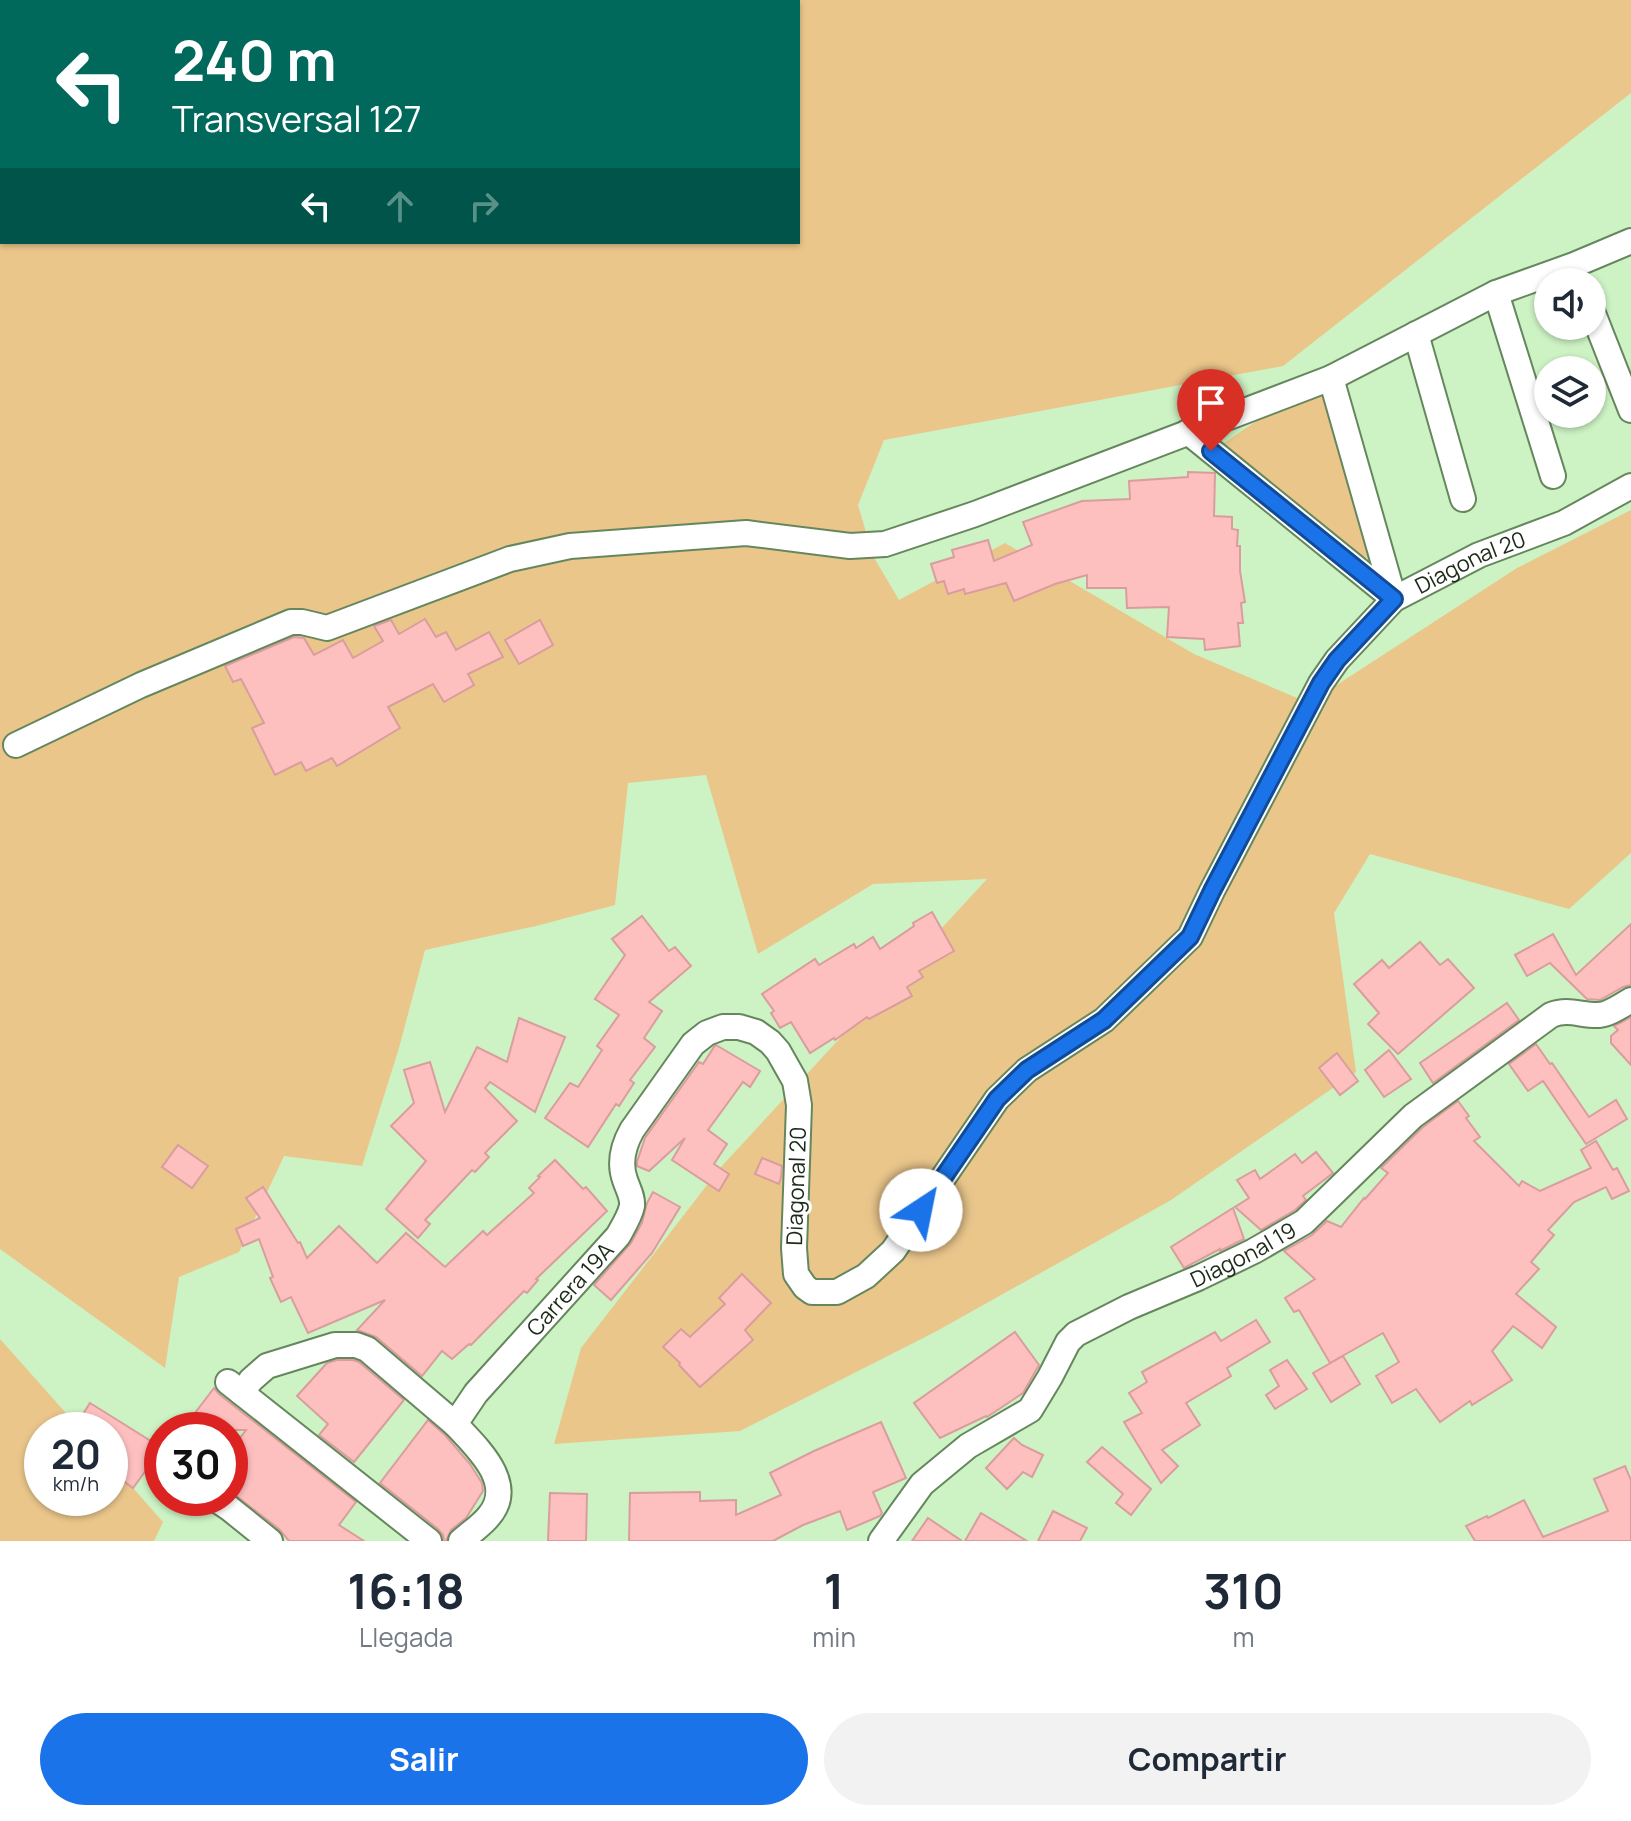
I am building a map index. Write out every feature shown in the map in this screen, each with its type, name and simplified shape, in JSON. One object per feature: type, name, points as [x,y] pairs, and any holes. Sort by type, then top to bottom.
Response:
[{"type":"street","points":[[1587,268],[1631,241]]},
{"type":"street","points":[[16,745],[141,685],[291,622],[327,628],[510,559],[570,546],[746,533],[850,546],[885,544],[975,514],[1331,378],[1496,293],[1534,284]]},
{"type":"street","points":[[1496,293],[1553,476]]},
{"type":"street","points":[[1416,334],[1463,499]]},
{"type":"street","points":[[1603,340],[1631,410]]},
{"type":"street","points":[[1331,378],[1394,599]]},
{"type":"street","points":[[1188,432],[1394,599]]},
{"type":"street","name":"Diagonal 20","points":[[723,1027],[756,1032],[770,1042],[795,1081],[799,1105],[794,1248],[796,1274],[812,1292],[837,1292],[866,1276],[893,1251],[997,1099],[1027,1070],[1104,1020],[1190,937],[1321,683],[1337,660],[1394,599],[1479,555],[1564,523],[1631,486]]},
{"type":"street","name":"Diagonal 19","points":[[881,1541],[922,1484],[968,1446],[1030,1410],[1068,1342],[1076,1334],[1129,1307],[1212,1272],[1304,1222],[1413,1116],[1551,1015],[1561,1011],[1599,1015],[1631,1000]]},
{"type":"street","name":"Carrera 19A","points":[[455,1424],[476,1393],[618,1236],[632,1206],[622,1161],[625,1143],[693,1044],[707,1033],[723,1027]]},
{"type":"street","points":[[429,1541],[235,1387],[251,1380],[267,1366],[335,1345],[356,1345],[367,1349],[455,1424],[491,1466],[499,1490],[498,1499],[491,1515],[461,1541]]},
{"type":"street","points":[[239,1516],[270,1541]]},
{"type":"shaded area","points":[[800,0],[1631,0],[1631,93],[1283,366],[884,440],[858,505],[873,556],[899,600],[1005,543],[1194,654],[1309,703],[1517,568],[1631,510],[1631,853],[1569,909],[1370,854],[1334,913],[1356,1072],[1171,1200],[935,1332],[740,1431],[554,1444],[581,1348],[721,1167],[987,879],[873,884],[758,954],[706,775],[628,783],[615,905],[425,950],[399,1048],[362,1166],[284,1156],[239,1252],[179,1277],[165,1368],[0,1249],[0,244],[800,244]]},
{"type":"shaded area","points":[[1329,393],[1371,560],[1352,550],[1218,447],[1267,414]]},
{"type":"shaded area","points":[[0,1339],[65,1412],[24,1412],[24,1516],[128,1516],[128,1482],[144,1500],[144,1516],[158,1516],[163,1522],[154,1541],[0,1541]]},
{"type":"building","points":[[1188,472],[1215,473],[1214,516],[1232,517],[1232,529],[1238,530],[1237,546],[1240,546],[1245,602],[1241,603],[1243,623],[1238,623],[1240,646],[1205,650],[1204,639],[1167,637],[1169,607],[1127,608],[1126,588],[1087,588],[1087,575],[1014,601],[1006,583],[965,594],[964,589],[948,594],[944,581],[937,583],[931,564],[954,557],[952,550],[988,540],[994,561],[1032,545],[1023,522],[1082,501],[1130,499],[1129,481],[1188,477]]},
{"type":"building","points":[[425,619],[436,637],[446,632],[456,650],[489,632],[503,657],[468,674],[474,685],[444,702],[433,684],[388,707],[400,728],[337,766],[332,758],[306,771],[301,762],[275,775],[252,728],[264,723],[241,679],[233,682],[225,666],[294,637],[304,638],[314,655],[343,640],[353,658],[383,641],[374,626],[391,620],[399,634]]},
{"type":"building","points":[[540,620],[553,645],[519,664],[505,640]]},
{"type":"building","points":[[932,912],[954,951],[919,971],[923,977],[907,987],[912,996],[869,1019],[867,1017],[810,1053],[791,1022],[780,1028],[771,1013],[774,1011],[762,994],[815,959],[819,965],[854,944],[856,948],[873,937],[880,949]]},
{"type":"building","points":[[642,916],[669,951],[675,947],[691,966],[649,1002],[662,1011],[644,1038],[655,1047],[630,1080],[634,1083],[619,1106],[616,1104],[588,1147],[545,1118],[570,1083],[578,1087],[602,1050],[597,1046],[619,1015],[595,999],[625,955],[612,939]]},
{"type":"building","points":[[1631,924],[1631,985],[1600,1000],[1587,999],[1550,963],[1527,976],[1515,955],[1553,934],[1576,975]]},
{"type":"building","points":[[1420,942],[1440,965],[1448,959],[1474,988],[1398,1054],[1368,1024],[1379,1013],[1354,984],[1382,960],[1389,968]]},
{"type":"building","points":[[1507,1003],[1519,1020],[1433,1083],[1420,1063]]},
{"type":"building","points":[[1631,1017],[1631,1065],[1611,1043],[1611,1036],[1618,1030],[1614,1026]]},
{"type":"building","points":[[519,1018],[565,1037],[535,1112],[490,1082],[485,1088],[517,1121],[485,1153],[489,1157],[475,1172],[472,1170],[425,1220],[430,1224],[418,1238],[386,1209],[426,1161],[391,1126],[414,1103],[404,1070],[430,1062],[445,1112],[477,1047],[507,1062]]},
{"type":"building","points":[[1536,1044],[1589,1117],[1616,1100],[1627,1119],[1586,1144],[1543,1081],[1528,1091],[1509,1064]]},
{"type":"building","points":[[716,1045],[760,1071],[750,1087],[743,1082],[708,1130],[727,1144],[714,1164],[729,1174],[719,1191],[672,1160],[685,1138],[649,1171],[637,1166],[645,1138],[699,1062],[703,1064]]},
{"type":"building","points":[[1389,1050],[1411,1079],[1384,1097],[1365,1070]]},
{"type":"building","points":[[1337,1053],[1358,1081],[1340,1095],[1319,1068]]},
{"type":"building","points":[[1458,1101],[1480,1137],[1474,1141],[1519,1186],[1522,1181],[1540,1191],[1591,1168],[1581,1150],[1596,1141],[1613,1170],[1617,1168],[1629,1191],[1612,1199],[1606,1187],[1574,1202],[1548,1230],[1554,1235],[1531,1262],[1539,1269],[1516,1294],[1556,1327],[1542,1348],[1513,1326],[1492,1351],[1512,1380],[1472,1405],[1470,1401],[1440,1422],[1416,1389],[1392,1403],[1376,1376],[1399,1362],[1383,1333],[1330,1363],[1299,1310],[1294,1312],[1285,1298],[1315,1279],[1284,1251],[1312,1235],[1327,1221],[1341,1227],[1388,1173],[1381,1168],[1423,1127]]},
{"type":"building","points":[[178,1145],[208,1166],[192,1188],[162,1167]]},
{"type":"building","points":[[1316,1152],[1333,1173],[1303,1196],[1306,1200],[1295,1210],[1261,1230],[1235,1207],[1249,1198],[1237,1180],[1255,1170],[1260,1179],[1295,1154],[1302,1163]]},
{"type":"building","points":[[762,1158],[782,1166],[779,1184],[755,1174]]},
{"type":"building","points":[[555,1160],[583,1189],[586,1187],[607,1211],[471,1345],[452,1359],[442,1351],[422,1376],[376,1337],[357,1330],[385,1300],[308,1333],[291,1297],[281,1302],[270,1278],[273,1277],[259,1239],[243,1246],[236,1229],[260,1218],[246,1198],[263,1187],[300,1242],[307,1258],[339,1226],[377,1263],[406,1233],[445,1267],[483,1231],[487,1235],[534,1193],[529,1188]]},
{"type":"building","points":[[653,1192],[680,1207],[652,1253],[611,1300],[594,1285],[631,1243]]},
{"type":"building","points":[[1233,1208],[1244,1239],[1184,1268],[1171,1247]]},
{"type":"building","points":[[742,1274],[771,1303],[745,1330],[753,1340],[700,1387],[663,1347],[681,1329],[690,1337],[725,1304],[719,1298]]},
{"type":"building","points":[[1256,1320],[1270,1342],[1227,1368],[1231,1376],[1186,1403],[1200,1425],[1162,1450],[1178,1466],[1161,1483],[1124,1422],[1142,1413],[1129,1393],[1147,1382],[1142,1372],[1215,1332],[1221,1341]]},
{"type":"building","points":[[1015,1332],[1039,1365],[1023,1393],[987,1417],[940,1438],[914,1403]]},
{"type":"building","points":[[1343,1356],[1360,1384],[1331,1402],[1313,1373]]},
{"type":"building","points":[[337,1360],[359,1362],[404,1400],[354,1462],[319,1435],[328,1424],[297,1396],[327,1363]]},
{"type":"building","points":[[1287,1360],[1307,1389],[1275,1409],[1266,1395],[1279,1386],[1270,1370]]},
{"type":"building","points":[[214,1388],[242,1412],[196,1412]]},
{"type":"building","points":[[90,1403],[104,1412],[84,1412]]},
{"type":"building","points":[[248,1417],[356,1502],[339,1525],[364,1541],[289,1541],[279,1529],[248,1505]]},
{"type":"building","points":[[428,1420],[470,1464],[482,1483],[483,1491],[466,1518],[451,1530],[446,1541],[438,1529],[380,1483]]},
{"type":"building","points":[[881,1422],[906,1478],[873,1492],[882,1513],[880,1516],[847,1530],[840,1511],[773,1541],[629,1541],[630,1493],[700,1492],[700,1501],[736,1500],[736,1515],[781,1495],[770,1473]]},
{"type":"building","points":[[128,1427],[144,1437],[144,1473],[133,1488],[128,1484]]},
{"type":"building","points":[[1014,1438],[1043,1455],[1032,1477],[1023,1472],[1007,1489],[986,1468]]},
{"type":"building","points":[[1102,1447],[1151,1489],[1131,1515],[1116,1503],[1123,1494],[1087,1462]]},
{"type":"building","points":[[1625,1466],[1631,1480],[1631,1541],[1475,1541],[1466,1526],[1524,1500],[1543,1537],[1608,1511],[1594,1479]]},
{"type":"building","points":[[550,1493],[587,1494],[586,1541],[548,1541]]},
{"type":"building","points":[[1053,1511],[1087,1528],[1080,1541],[1038,1541]]},
{"type":"building","points":[[981,1513],[1027,1541],[965,1541]]},
{"type":"building","points":[[928,1518],[962,1541],[912,1541]]},
{"type":"route","points":[[921,1210],[997,1099],[1027,1070],[1104,1020],[1190,937],[1321,683],[1337,660],[1394,599],[1211,451]]}]
